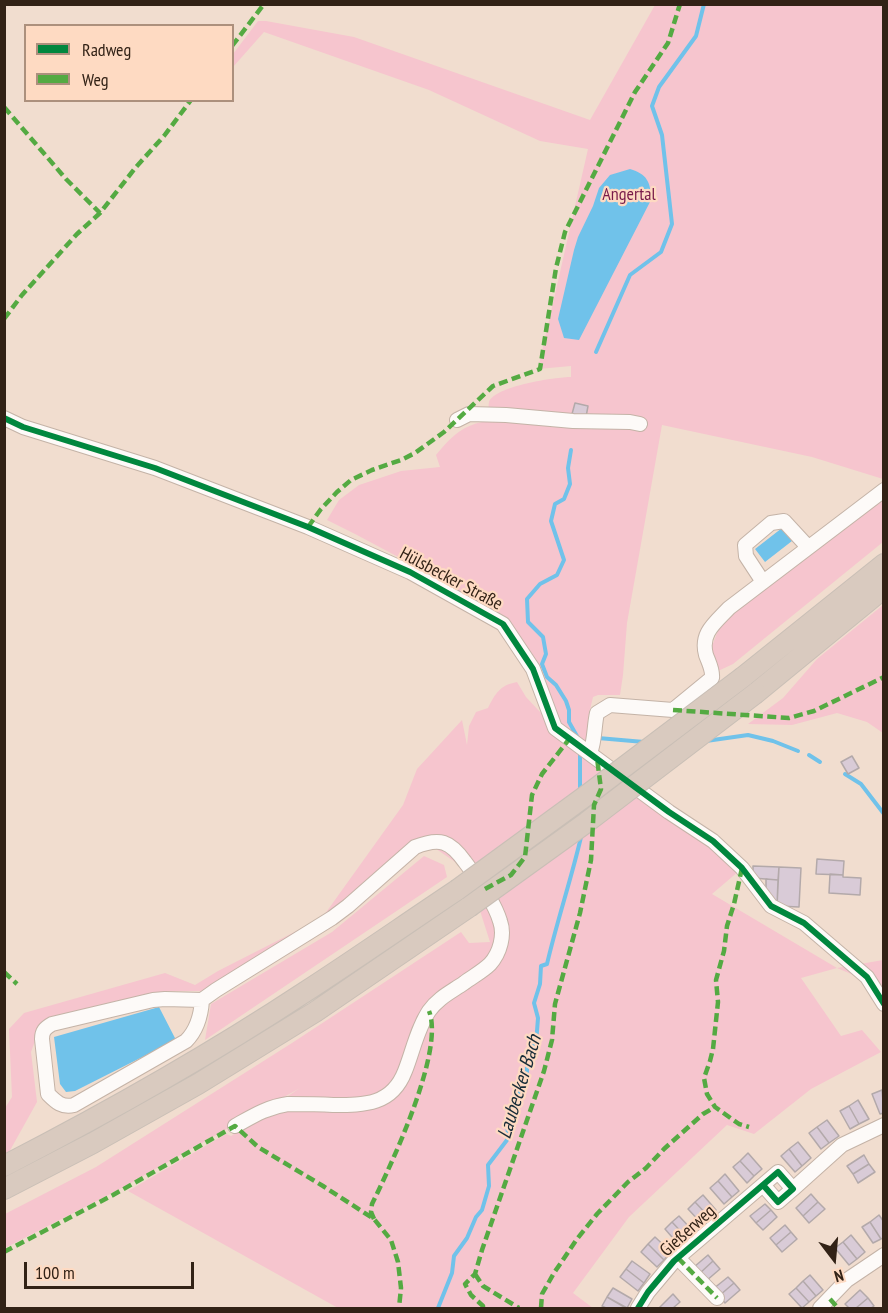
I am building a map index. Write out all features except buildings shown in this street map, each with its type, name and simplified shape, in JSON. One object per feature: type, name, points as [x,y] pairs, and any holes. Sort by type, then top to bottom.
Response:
[{"type":"highway","points":[[4,1166],[83,1126],[204,1054],[303,993],[457,890],[743,676],[884,564]]},
{"type":"highway","points":[[4,1189],[93,1143],[198,1084],[315,1012],[470,907],[587,822],[756,693],[884,588]]},
{"type":"street","points":[[457,420],[469,414],[640,424]]},
{"type":"street","name":"Hülsbecker Straße","points":[[4,418],[23,427],[155,468],[309,527],[410,572],[503,624],[533,669],[555,728],[592,743],[724,851],[741,868],[771,906],[804,923],[867,977],[884,1004]]},
{"type":"street","points":[[592,743],[597,713],[610,705],[673,710],[712,678],[706,653],[706,636],[729,608],[884,490]]},
{"type":"street","points":[[763,582],[746,556],[745,545],[771,523],[784,521],[808,547]]},
{"type":"street","points":[[202,1000],[197,1026],[192,1036],[186,1041],[74,1105],[67,1107],[46,1099],[42,1040],[42,1033],[46,1027],[153,1000],[202,1000],[332,918],[415,847],[427,842],[440,841],[455,849],[485,889],[501,922],[502,939],[497,954],[490,964],[442,997],[429,1011],[400,1082],[382,1099],[357,1105],[277,1105],[267,1108],[236,1126]]},
{"type":"street","points":[[763,1185],[778,1202],[842,1145],[884,1125]]},
{"type":"street","name":"Gießerweg","points":[[640,1308],[648,1292],[678,1258],[778,1172],[793,1189]]},
{"type":"street","points":[[829,1305],[847,1280],[884,1255]]},
{"type":"street","name":"Gießerweg","points":[[678,1258],[717,1298]]},
{"type":"green space","name":"Angertal","points":[[655,5],[883,5],[883,479],[812,457],[662,425],[627,623],[620,695],[593,697],[587,742],[560,724],[503,618],[402,559],[327,520],[339,500],[359,485],[401,471],[440,467],[436,455],[465,428],[489,421],[489,402],[502,391],[527,384],[571,377],[571,366],[538,369],[588,149],[540,141],[429,90],[264,32],[234,66],[234,53],[258,21],[354,37],[590,120]]},
{"type":"green space","points":[[883,495],[883,542],[733,664],[716,672],[712,646],[721,623]]},
{"type":"green space","points":[[883,605],[883,733],[867,722],[837,713],[792,725],[748,724],[783,698],[817,659]]},
{"type":"green space","points":[[517,682],[526,697],[555,728],[713,844],[739,871],[712,894],[837,968],[801,978],[841,1036],[862,1030],[881,1052],[811,1089],[754,1134],[727,1125],[629,1217],[573,1293],[593,1308],[338,1308],[128,1191],[226,1134],[231,1136],[300,1088],[120,1189],[5,1248],[5,1214],[96,1167],[292,1043],[461,932],[469,943],[490,942],[467,870],[420,838],[322,918],[403,805],[417,769],[462,720],[467,745],[469,726],[476,712],[488,708],[502,688]]},
{"type":"green space","points":[[424,856],[444,865],[447,877],[205,1040],[211,1004],[332,932]]},
{"type":"green space","points":[[322,918],[201,991],[167,991],[40,1027],[31,1052],[37,1102],[8,1154],[5,1155],[5,1108],[12,1097],[9,1029],[24,1013],[165,973],[195,985]]},
{"type":"green space","points":[[883,960],[883,1007],[865,980],[837,968]]},
{"type":"water","points":[[630,169],[640,173],[647,180],[651,200],[579,340],[564,338],[558,319],[578,237],[599,188],[610,175]]},
{"type":"water","points":[[782,528],[792,541],[765,562],[755,549]]},
{"type":"water","points":[[159,1007],[176,1040],[75,1091],[66,1092],[60,1084],[54,1037]]},
{"type":"waterway","name":"Laubecker Bach","points":[[596,352],[630,275],[661,252],[672,224],[662,135],[652,106],[659,87],[696,36],[704,4]]},
{"type":"waterway","name":"Laubecker Bach","points":[[571,450],[568,468],[570,484],[564,499],[555,504],[551,521],[564,560],[557,575],[540,584],[527,599],[528,622],[543,637],[546,654],[542,664],[547,677],[556,685],[566,701],[569,722],[578,738]]},
{"type":"waterway","points":[[706,741],[748,735],[773,741],[798,751]]},
{"type":"waterway","points":[[598,738],[644,742]]},
{"type":"waterway","name":"Laubecker Bach","points":[[580,753],[580,790]]},
{"type":"waterway","points":[[809,755],[820,762]]},
{"type":"waterway","points":[[845,774],[861,784],[884,814]]},
{"type":"waterway","name":"Laubecker Bach","points":[[438,1308],[452,1273],[454,1256],[482,1210],[489,1186],[488,1165],[507,1140],[509,1111],[526,1081],[527,1059],[531,1047],[536,1044],[538,1018],[534,1003],[540,984],[541,966],[547,964],[581,837]]},
{"type":"marked path","points":[[234,43],[264,4]]},
{"type":"marked path","points":[[308,527],[321,509],[351,480],[415,453],[444,432],[493,386],[540,369],[556,268],[565,232],[635,92],[668,43],[680,4]]},
{"type":"marked path","points":[[4,319],[22,295],[77,234],[100,213],[190,102]]},
{"type":"marked path","points":[[4,107],[66,179],[100,213]]},
{"type":"marked path","points":[[673,710],[789,718],[814,711],[884,677]]},
{"type":"marked path","points":[[485,889],[511,875],[525,857],[532,795],[542,774],[570,738]]},
{"type":"marked path","points":[[483,1308],[465,1284],[475,1274],[544,1071],[552,1040],[555,1004],[580,913],[591,860],[594,805],[601,789],[597,758]]},
{"type":"marked path","points":[[742,868],[716,980],[718,1002],[713,1049],[704,1078],[707,1094],[715,1107],[739,1124],[749,1127]]},
{"type":"marked path","points":[[4,972],[17,984]]},
{"type":"marked path","points":[[374,1219],[371,1212],[372,1204],[414,1108],[430,1053],[432,1029],[429,1011]]},
{"type":"marked path","points":[[541,1308],[542,1294],[554,1273],[597,1214],[664,1149],[703,1114],[715,1107]]},
{"type":"marked path","points":[[4,1252],[113,1195],[235,1126],[258,1147],[374,1219],[391,1240],[398,1262],[401,1288],[399,1308]]},
{"type":"marked path","points":[[678,1258],[717,1298]]},
{"type":"marked path","points":[[475,1274],[483,1286],[519,1308]]},
{"type":"marked path","points":[[830,1299],[838,1308]]},
{"type":"cycle path","points":[[4,418],[23,427],[155,468],[308,527],[410,572],[503,624],[533,669],[555,728],[669,812],[713,841],[742,868],[771,906],[804,923],[867,977],[884,1004]]},
{"type":"cycle path","points":[[638,1308],[674,1261],[778,1172],[793,1189],[778,1202],[763,1185]]}]
